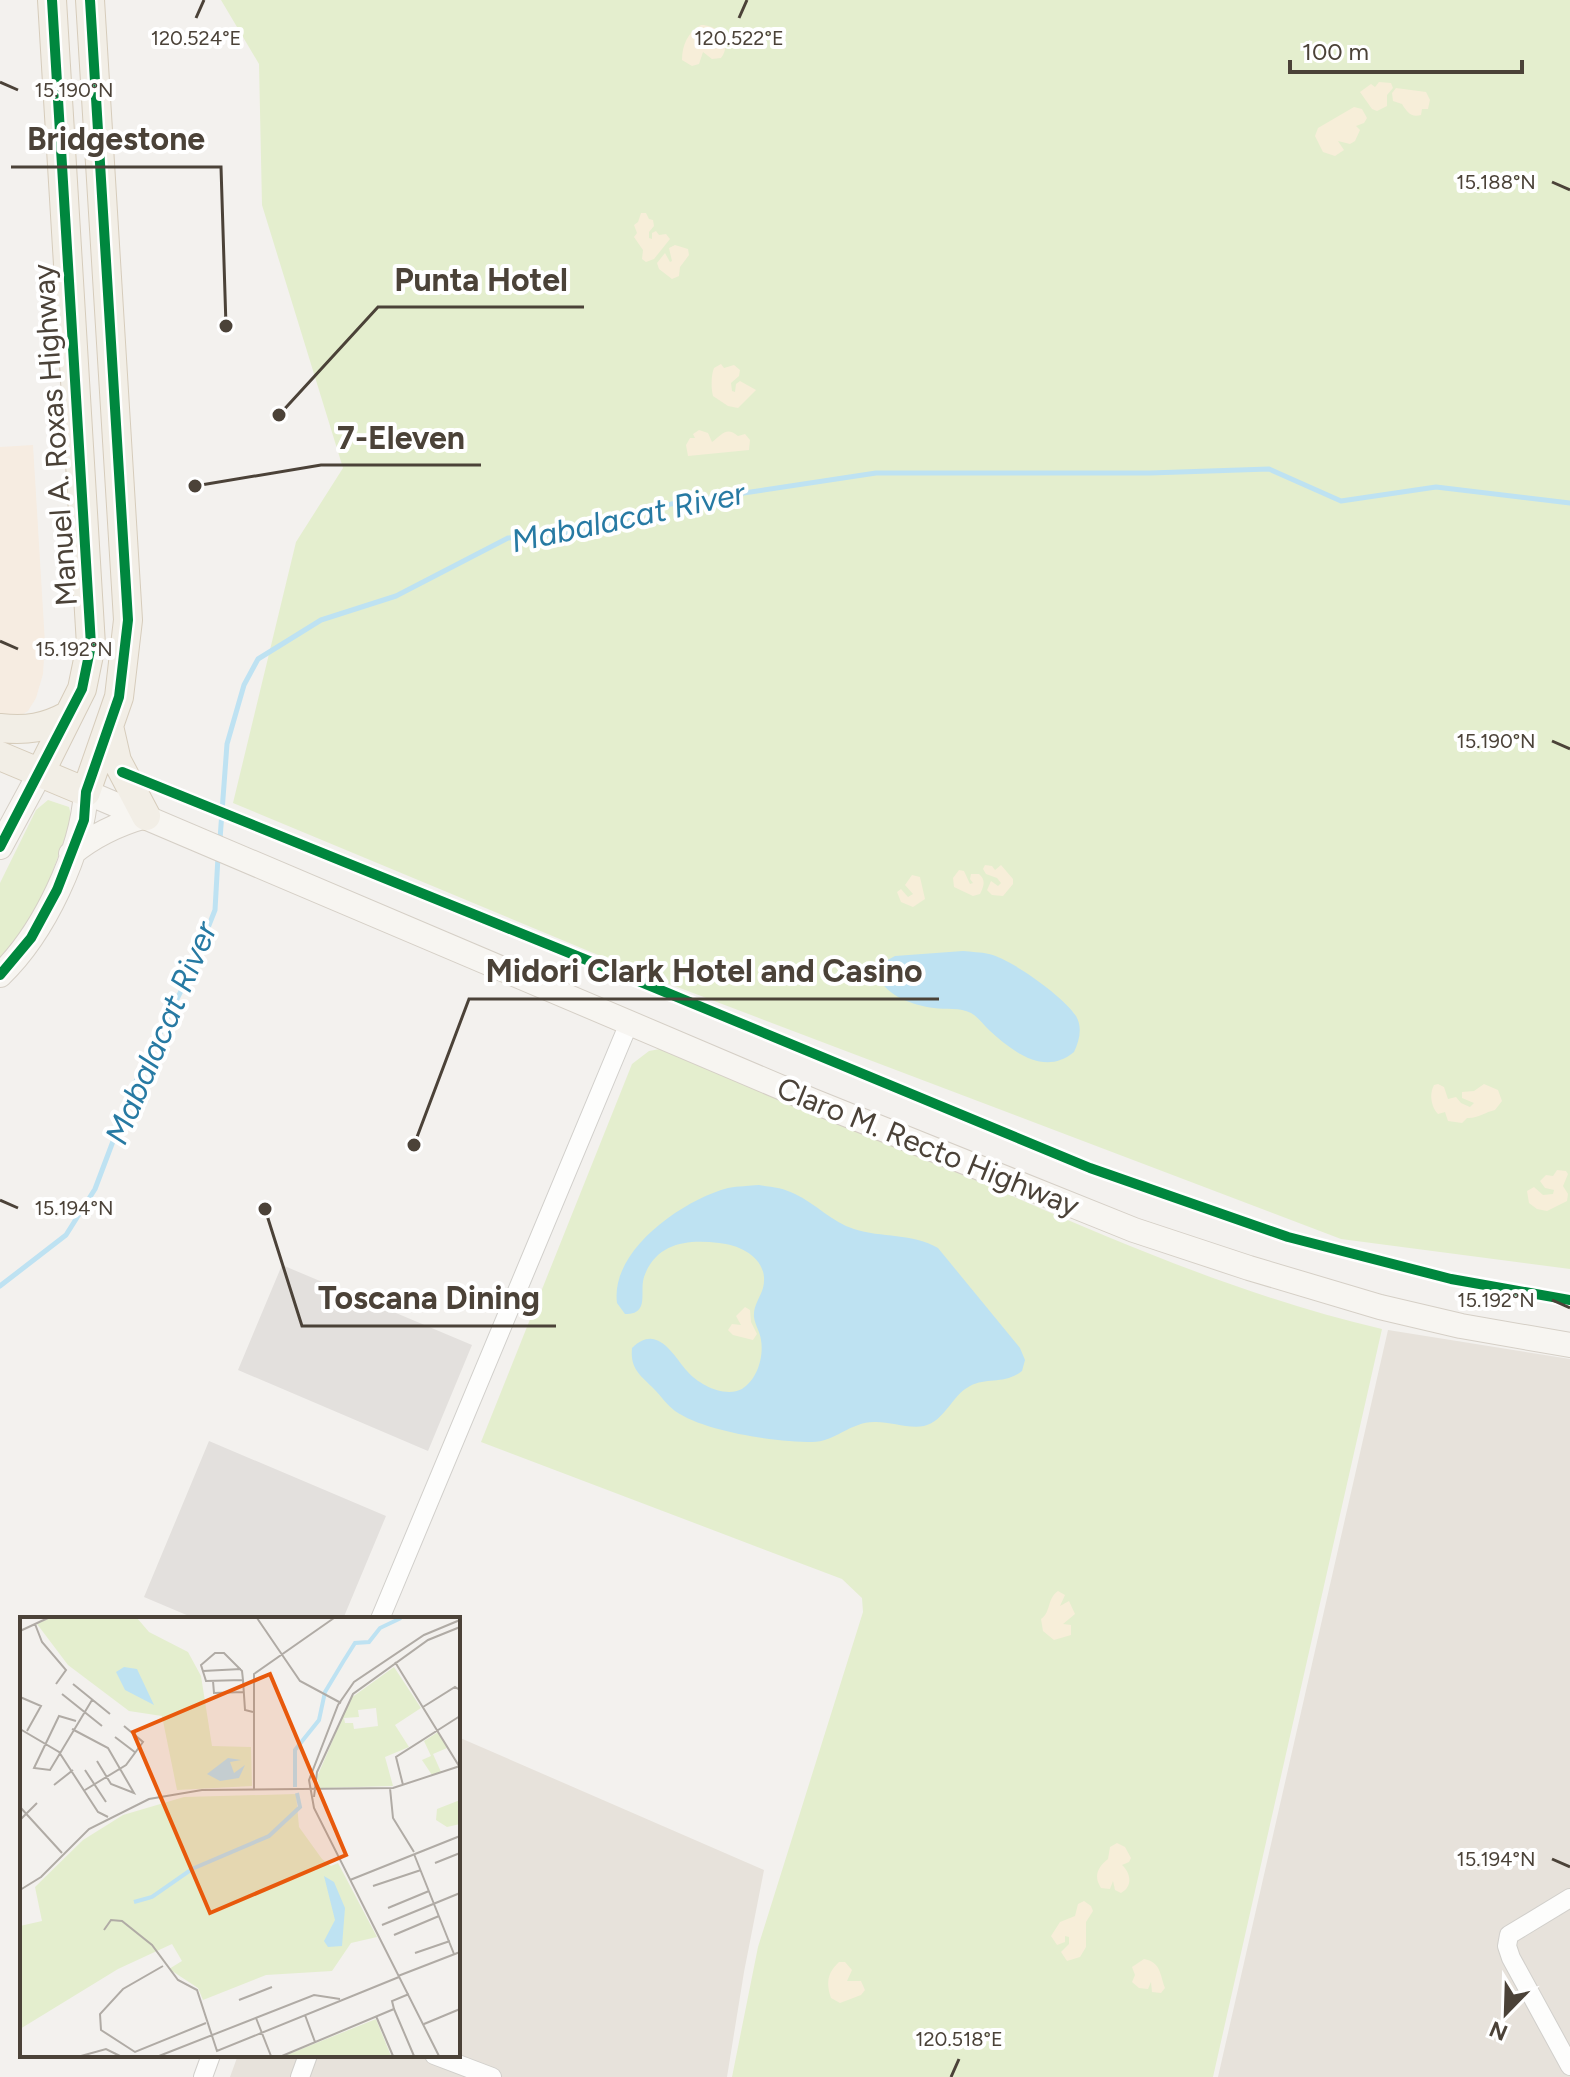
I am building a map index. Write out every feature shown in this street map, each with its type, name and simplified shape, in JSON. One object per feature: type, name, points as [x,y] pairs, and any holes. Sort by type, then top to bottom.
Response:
[{"type":"main road","name":"Manuel A. Roxas Highway","points":[[0,847],[82,689],[91,645],[52,0]]},
{"type":"main road","name":"Manuel A. Roxas Highway","points":[[0,975],[31,938],[57,890],[84,820],[86,792],[119,697],[128,609],[90,0]]},
{"type":"main road","points":[[0,728],[48,727],[69,715]]},
{"type":"main road","points":[[109,726],[117,761],[146,816]]},
{"type":"main road","points":[[0,756],[146,816]]},
{"type":"main road","points":[[71,854],[109,829],[146,816]]},
{"type":"main road","name":"Claro M. Recto Highway","points":[[146,816],[813,1101],[1134,1230],[1322,1291],[1412,1315],[1570,1345]]},
{"type":"street","points":[[381,1617],[629,1023]]},
{"type":"street","points":[[1570,1898],[1509,1935],[1507,1946],[1570,2066]]},
{"type":"street","points":[[203,2077],[210,2057]]},
{"type":"street","points":[[300,2077],[307,2057]]},
{"type":"street","points":[[439,2057],[492,2077]]},
{"type":"shaded area","points":[[33,445],[45,643],[43,674],[36,698],[28,711],[20,716],[9,716],[0,714],[0,447]]},
{"type":"shaded area","points":[[282,1265],[472,1345],[428,1451],[238,1370]]},
{"type":"shaded area","points":[[1388,1330],[1570,1359],[1570,2077],[1218,2077]]},
{"type":"shaded area","points":[[209,1441],[386,1516],[344,1617],[191,1617],[144,1597]]},
{"type":"shaded area","points":[[460,1738],[764,1870],[727,2077],[230,2077],[237,2057],[460,2057]]},
{"type":"green space","points":[[221,0],[1570,0],[1570,1269],[1341,1239],[651,977],[233,803],[296,542],[343,468],[262,205],[259,64]]},
{"type":"green space","points":[[48,800],[69,807],[72,819],[37,913],[0,964],[0,883],[36,810]]},
{"type":"green space","points":[[649,1051],[679,1052],[1186,1268],[1283,1302],[1382,1329],[1213,2077],[732,2077],[758,1947],[863,1612],[862,1598],[842,1579],[481,1442],[632,1064]]},
{"type":"sand","points":[[701,25],[718,31],[725,41],[724,52],[721,58],[712,59],[703,52],[699,64],[692,66],[682,60],[683,49],[689,35]]},
{"type":"sand","points":[[1379,82],[1391,83],[1393,88],[1387,95],[1387,106],[1377,111],[1360,92],[1371,84],[1375,87]]},
{"type":"sand","points":[[1396,88],[1426,92],[1430,100],[1428,109],[1422,109],[1421,115],[1410,114],[1402,104],[1393,101],[1392,93]]},
{"type":"sand","points":[[1354,107],[1362,109],[1367,118],[1356,126],[1360,130],[1355,141],[1350,144],[1338,141],[1344,150],[1335,156],[1323,152],[1315,136],[1318,128]]},
{"type":"sand","points":[[641,213],[646,213],[653,220],[649,238],[652,239],[652,233],[656,231],[670,239],[654,259],[646,262],[642,259],[643,250],[634,237],[637,233],[634,225]]},
{"type":"sand","points":[[675,245],[688,249],[689,255],[680,267],[679,276],[672,279],[659,269],[657,263],[665,253],[672,261],[669,248]]},
{"type":"sand","points":[[721,364],[724,368],[734,365],[740,370],[739,376],[731,383],[732,391],[735,392],[736,384],[740,381],[756,390],[738,408],[728,406],[713,396],[713,371]]},
{"type":"sand","points":[[699,430],[708,433],[712,442],[727,432],[738,436],[745,434],[750,440],[749,450],[688,456],[686,445]]},
{"type":"sand","points":[[985,865],[995,870],[1001,865],[1013,879],[1013,884],[1003,896],[992,895],[987,890],[991,881],[998,886],[1001,883],[986,874],[983,869]]},
{"type":"sand","points":[[959,870],[964,871],[970,884],[973,883],[971,874],[981,876],[984,883],[980,894],[973,896],[954,887],[953,878]]},
{"type":"sand","points":[[912,875],[920,877],[925,899],[913,907],[901,902],[897,892],[901,889],[908,897],[913,894],[905,885]]},
{"type":"sand","points":[[1438,1084],[1444,1087],[1448,1099],[1456,1097],[1470,1107],[1474,1103],[1462,1098],[1462,1092],[1474,1091],[1484,1084],[1498,1090],[1502,1101],[1495,1110],[1467,1118],[1462,1123],[1448,1121],[1445,1112],[1438,1114],[1432,1104],[1432,1089]]},
{"type":"sand","points":[[1557,1170],[1568,1174],[1563,1186],[1568,1194],[1567,1201],[1547,1211],[1537,1209],[1529,1203],[1527,1191],[1534,1187],[1543,1195],[1553,1194],[1554,1190],[1545,1188],[1540,1181],[1546,1175],[1553,1176]]},
{"type":"sand","points":[[745,1307],[750,1310],[757,1334],[753,1340],[733,1335],[728,1330],[732,1324],[741,1325],[736,1316]]},
{"type":"sand","points":[[1058,1591],[1065,1595],[1060,1606],[1069,1601],[1075,1614],[1063,1624],[1071,1625],[1071,1635],[1054,1640],[1043,1631],[1041,1619]]},
{"type":"sand","points":[[1117,1843],[1125,1847],[1131,1858],[1122,1865],[1129,1879],[1128,1887],[1121,1893],[1115,1890],[1113,1881],[1110,1889],[1101,1888],[1097,1880],[1099,1869],[1108,1859],[1110,1847]]},
{"type":"sand","points":[[1084,1901],[1093,1911],[1086,1922],[1086,1947],[1080,1957],[1067,1961],[1061,1952],[1069,1944],[1069,1937],[1065,1936],[1065,1942],[1057,1945],[1051,1936],[1060,1922],[1075,1916],[1078,1904]]},
{"type":"sand","points":[[1144,1959],[1154,1963],[1159,1970],[1165,1988],[1161,1993],[1152,1992],[1151,1982],[1148,1989],[1139,1988],[1132,1982],[1135,1975],[1132,1967]]},
{"type":"sand","points":[[839,1962],[845,1962],[852,1970],[847,1981],[861,1981],[865,1990],[861,1995],[840,2003],[831,1998],[828,1988],[832,1970]]},
{"type":"water","points":[[963,951],[999,957],[1060,999],[1076,1016],[1079,1025],[1079,1039],[1074,1052],[1051,1062],[1029,1058],[1008,1046],[971,1013],[909,1002],[894,995],[878,976],[884,962],[895,956]]},
{"type":"water","points":[[759,1185],[791,1192],[854,1229],[918,1240],[938,1248],[1020,1348],[1025,1360],[1022,1371],[1009,1378],[970,1386],[938,1419],[924,1426],[867,1423],[812,1442],[722,1430],[675,1411],[637,1371],[632,1348],[641,1341],[657,1340],[705,1385],[728,1392],[742,1389],[752,1380],[760,1361],[762,1347],[754,1313],[763,1288],[762,1269],[752,1256],[737,1247],[696,1242],[675,1245],[649,1265],[644,1277],[640,1308],[625,1314],[617,1303],[618,1283],[625,1264],[653,1230],[691,1204],[728,1188]]},
{"type":"waterway","name":"Mabalacat River","points":[[220,839],[227,744],[244,685],[258,659],[321,620],[396,596],[508,538],[589,531],[671,504],[876,473],[1150,473],[1269,469],[1341,501],[1436,487],[1570,503]]},
{"type":"waterway","name":"Mabalacat River","points":[[0,1286],[66,1235],[95,1189],[135,1083],[190,973],[215,910],[218,857]]},
{"type":"cycle path","points":[[0,847],[82,689],[91,645],[52,0]]},
{"type":"cycle path","points":[[0,975],[31,938],[57,890],[84,820],[86,792],[119,697],[128,620],[90,0]]},
{"type":"cycle path","points":[[122,772],[1090,1168],[1288,1237],[1451,1279],[1570,1300]]},
{"type":"place","name":"Bridgestone","points":[[226,326]]},
{"type":"place","name":"Punta Hotel","points":[[279,415]]},
{"type":"place","name":"7-Eleven","points":[[195,486]]},
{"type":"place","name":"Midori Clark Hotel and Casino","points":[[414,1145]]},
{"type":"place","name":"Toscana Dining","points":[[265,1209]]}]
